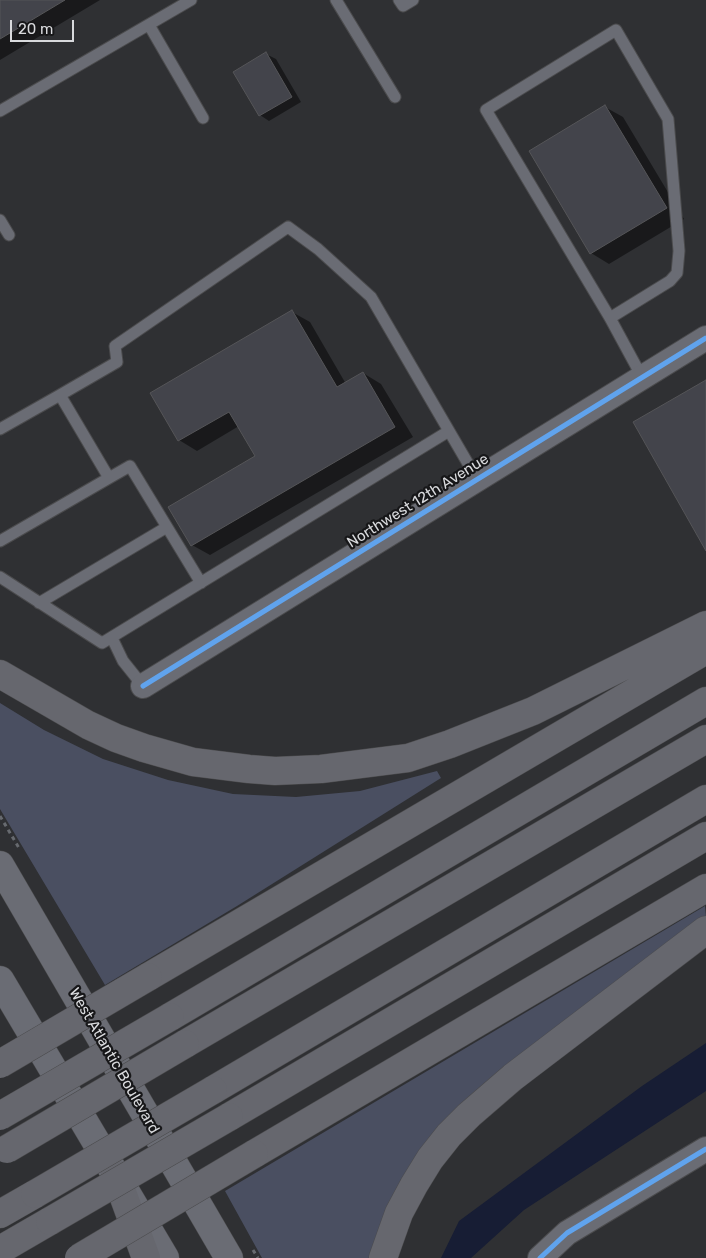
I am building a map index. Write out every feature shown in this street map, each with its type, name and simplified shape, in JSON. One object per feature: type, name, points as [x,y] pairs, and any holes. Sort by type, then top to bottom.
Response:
[{"type":"highway","points":[[0,674],[88,725],[144,748],[193,762],[249,769],[275,771],[321,770],[408,758],[450,744],[533,711],[706,625]]},
{"type":"highway","points":[[0,1064],[706,650]]},
{"type":"highway","points":[[0,1116],[706,701]]},
{"type":"highway","points":[[3,1151],[706,739]]},
{"type":"highway","points":[[0,1214],[706,800]]},
{"type":"highway","points":[[0,1250],[706,836]]},
{"type":"highway","points":[[79,1258],[706,888]]},
{"type":"highway","points":[[383,1258],[399,1213],[430,1158],[469,1114],[513,1077],[706,930]]},
{"type":"highway","points":[[115,1173],[146,1258]]},
{"type":"main road","name":"West Atlantic Boulevard","points":[[0,865],[229,1258]]},
{"type":"main road","points":[[0,980],[165,1258]]},
{"type":"street","name":"Northwest 12th Avenue","points":[[143,686],[706,338]]},
{"type":"street","points":[[540,1258],[567,1233],[706,1149]]},
{"type":"lane","points":[[0,111],[191,0]]},
{"type":"lane","points":[[336,0],[395,97]]},
{"type":"lane","points":[[399,0],[403,6],[413,0]]},
{"type":"lane","points":[[149,25],[203,118]]},
{"type":"lane","points":[[610,318],[670,281],[677,273],[679,251],[668,119],[616,30],[486,110],[610,318],[642,377]]},
{"type":"lane","points":[[0,220],[9,235]]},
{"type":"lane","points":[[0,429],[117,362],[116,346],[288,227],[318,248],[371,296],[477,479]]},
{"type":"lane","points":[[60,395],[109,478]]},
{"type":"lane","points":[[0,577],[102,643],[449,431]]},
{"type":"lane","points":[[0,541],[130,466],[201,583]]},
{"type":"lane","points":[[39,603],[167,527]]},
{"type":"lane","points":[[112,638],[123,661],[143,686]]},
{"type":"shaded area","points":[[0,703],[44,730],[103,759],[168,780],[233,794],[296,797],[360,791],[437,771],[441,778],[237,906],[105,985],[0,809]]},
{"type":"shaded area","points":[[705,906],[706,917],[509,1067],[371,1252],[369,1258],[262,1258],[225,1191]]},
{"type":"shaded area","points":[[706,1043],[706,1091],[524,1210],[471,1258],[441,1258],[459,1221],[642,1086]]},
{"type":"building","points":[[0,0],[65,0],[0,39]]},
{"type":"building","points":[[266,52],[292,97],[259,116],[233,72]]},
{"type":"building","points":[[605,105],[667,208],[590,254],[529,151]]},
{"type":"building","points":[[292,310],[337,387],[363,372],[395,427],[191,546],[168,507],[255,456],[229,412],[178,441],[150,393]]},
{"type":"building","points":[[706,380],[706,551],[633,422]]},
{"type":"cycle path","points":[[143,686],[706,338]]},
{"type":"cycle path","points":[[540,1258],[567,1233],[706,1149]]}]
